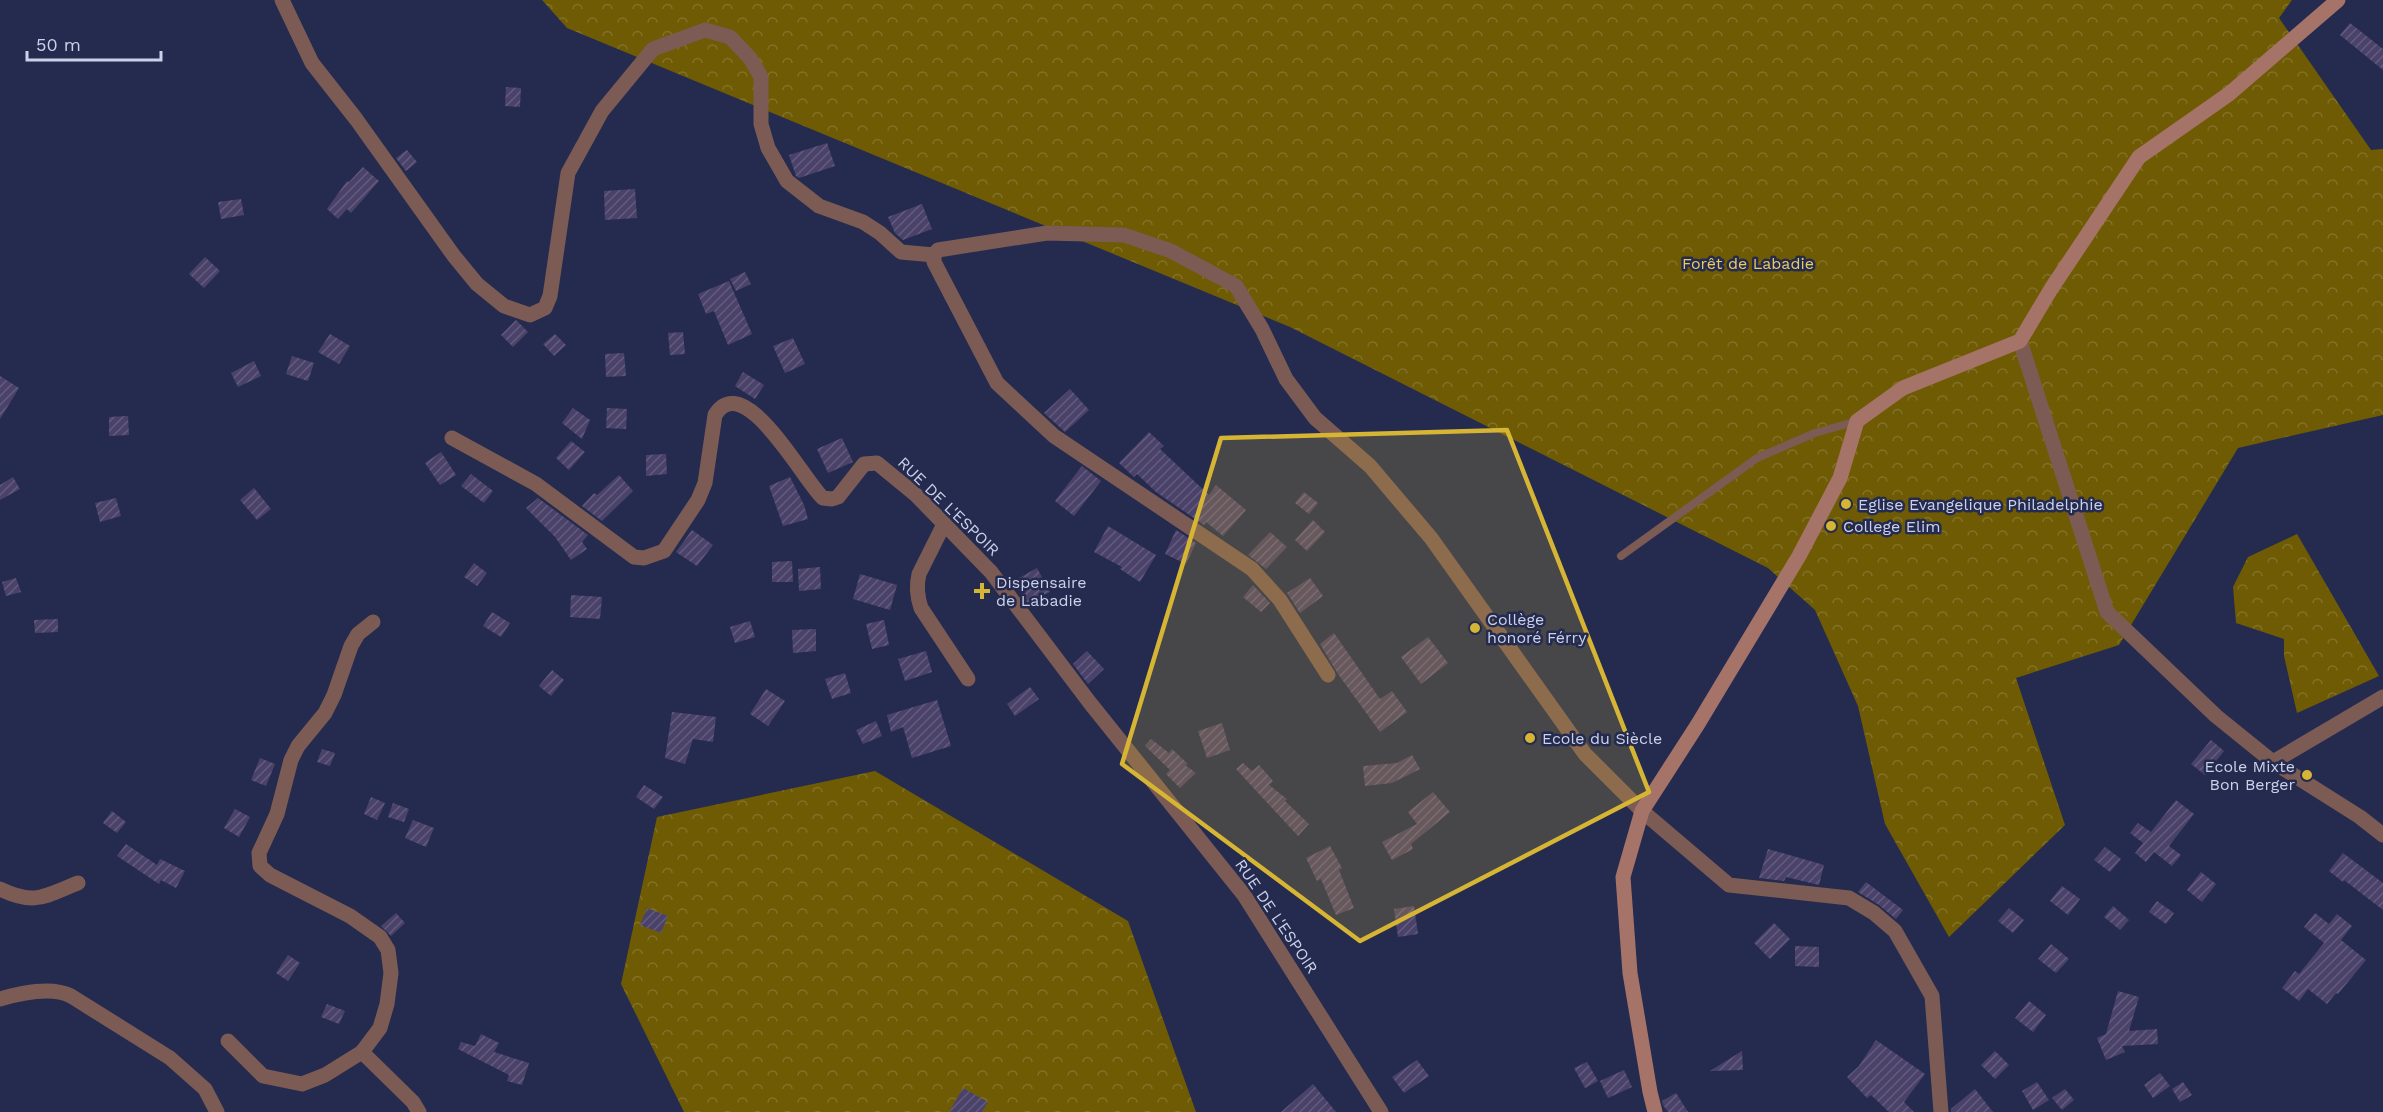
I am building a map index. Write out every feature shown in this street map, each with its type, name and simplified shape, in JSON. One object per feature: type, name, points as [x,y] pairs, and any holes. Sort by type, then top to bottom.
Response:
[{"type":"street","points":[[282,0],[312,63],[356,119],[454,256],[477,284],[504,306],[530,315],[545,308],[550,296],[568,173],[602,111],[653,49],[705,30],[729,36],[750,58],[761,77],[761,124],[768,148],[787,182],[819,206],[863,222],[880,233],[900,252],[934,255],[943,248],[1047,232],[1124,235],[1170,251],[1236,286],[1263,328],[1286,379],[1315,418],[1370,466],[1431,538],[1585,754],[1642,811],[1729,885],[1849,898],[1874,913],[1895,931],[1932,996],[1941,1112]]},
{"type":"street","points":[[1655,1112],[1630,973],[1623,877],[1642,811],[1698,724],[1799,556],[1840,478],[1857,422],[1903,388],[2020,341],[2050,289],[2139,157],[2229,94],[2338,0]]},
{"type":"street","points":[[934,255],[934,262],[997,383],[1054,436],[1252,569],[1280,600],[1328,675]]},
{"type":"street","points":[[2020,341],[2107,612],[2216,716],[2273,762],[2360,817],[2383,835]]},
{"type":"street","name":"RUE DE L'ESPOIR","points":[[452,438],[543,489],[634,557],[644,558],[664,551],[698,500],[705,483],[715,415],[719,408],[727,404],[747,407],[771,429],[823,498],[837,497],[861,466],[872,462],[877,463],[916,495],[991,572],[1090,703],[1245,895],[1381,1112]]},
{"type":"street","points":[[944,524],[919,574],[918,599],[921,608],[968,679]]},
{"type":"street","points":[[228,1041],[263,1076],[302,1084],[325,1075],[362,1052],[380,1028],[387,1004],[391,973],[387,950],[380,938],[350,916],[270,875],[260,866],[259,853],[277,814],[291,760],[298,746],[325,713],[354,640],[373,622]]},
{"type":"street","points":[[2273,762],[2383,698]]},
{"type":"street","points":[[0,889],[18,898],[38,898],[78,883]]},
{"type":"street","points":[[0,999],[17,994],[57,991],[71,996],[170,1058],[205,1089],[217,1112]]},
{"type":"street","points":[[362,1052],[413,1102],[419,1112]]},
{"type":"lane","points":[[1621,556],[1757,458],[1815,433],[1857,422]]},
{"type":"highlighted area","points":[[1507,430],[1649,792],[1360,941],[1122,764],[1221,438]]},
{"type":"green space","name":"Forêt de Labadie","points":[[542,0],[2292,0],[2279,18],[2371,150],[2383,149],[2383,415],[2238,448],[2119,645],[2016,678],[2065,825],[1949,937],[1885,824],[1858,706],[1815,610],[1768,568],[1290,327],[567,28]]},
{"type":"green space","points":[[2297,534],[2379,676],[2297,713],[2284,656],[2284,639],[2236,623],[2233,587],[2248,557]]},
{"type":"green space","points":[[875,771],[1128,921],[1196,1112],[684,1112],[621,984],[657,817]]},
{"type":"building","points":[[2350,23],[2383,49],[2383,70],[2340,35]]},
{"type":"building","points":[[506,87],[521,88],[520,107],[505,106]]},
{"type":"building","points":[[827,143],[835,166],[799,178],[796,176],[789,155]]},
{"type":"building","points":[[407,150],[417,162],[406,171],[396,158]]},
{"type":"building","points":[[363,167],[379,181],[351,213],[347,209],[338,219],[327,209],[347,181],[349,182]]},
{"type":"building","points":[[635,189],[637,218],[605,220],[604,191]]},
{"type":"building","points":[[241,199],[244,215],[221,219],[218,202]]},
{"type":"building","points":[[922,204],[932,229],[903,240],[895,233],[888,217]]},
{"type":"building","points":[[205,257],[220,271],[204,288],[189,274]]},
{"type":"building","points":[[745,272],[751,284],[736,291],[730,279]]},
{"type":"building","points":[[729,281],[752,334],[728,345],[714,311],[706,314],[698,294]]},
{"type":"building","points":[[516,320],[528,332],[513,347],[501,335]]},
{"type":"building","points":[[683,332],[685,354],[670,355],[668,333]]},
{"type":"building","points":[[330,334],[350,346],[339,364],[318,352]]},
{"type":"building","points":[[555,334],[566,345],[554,356],[543,344]]},
{"type":"building","points":[[793,338],[805,364],[785,373],[773,346]]},
{"type":"building","points":[[624,353],[626,376],[606,377],[605,354]]},
{"type":"building","points":[[292,356],[314,363],[308,381],[286,374]]},
{"type":"building","points":[[254,361],[261,376],[238,387],[231,373]]},
{"type":"building","points":[[743,372],[764,385],[755,399],[735,386]]},
{"type":"building","points":[[0,376],[19,388],[0,419]]},
{"type":"building","points":[[1070,389],[1089,410],[1065,432],[1044,413]]},
{"type":"building","points":[[573,408],[590,420],[582,439],[562,423]]},
{"type":"building","points":[[607,408],[627,409],[626,429],[606,428]]},
{"type":"building","points":[[128,416],[129,435],[109,436],[109,417]]},
{"type":"building","points":[[1149,432],[1164,446],[1160,449],[1209,495],[1216,485],[1246,510],[1223,536],[1206,522],[1204,525],[1156,492],[1137,474],[1134,477],[1119,463]]},
{"type":"building","points":[[842,438],[853,462],[828,473],[817,449]]},
{"type":"building","points":[[571,441],[585,452],[569,470],[556,458]]},
{"type":"building","points":[[441,452],[456,475],[440,485],[425,463]]},
{"type":"building","points":[[666,454],[667,474],[646,476],[646,455]]},
{"type":"building","points":[[1082,466],[1101,481],[1074,516],[1055,501]]},
{"type":"building","points":[[471,474],[493,491],[484,503],[461,486]]},
{"type":"building","points":[[619,475],[633,491],[602,521],[582,506],[594,493],[597,495]]},
{"type":"building","points":[[13,477],[20,489],[0,500],[0,485]]},
{"type":"building","points":[[790,477],[804,505],[808,519],[783,526],[769,486]]},
{"type":"building","points":[[254,488],[271,509],[257,520],[240,500]]},
{"type":"building","points":[[1304,492],[1318,503],[1309,514],[1295,503]]},
{"type":"building","points":[[116,498],[121,516],[100,522],[95,503]]},
{"type":"building","points":[[538,498],[588,535],[582,542],[587,549],[571,560],[555,537],[526,508]]},
{"type":"building","points":[[1313,520],[1325,532],[1307,551],[1295,540]]},
{"type":"building","points":[[1108,526],[1156,555],[1140,582],[1120,569],[1122,567],[1094,552]]},
{"type":"building","points":[[692,530],[713,545],[697,566],[676,552]]},
{"type":"building","points":[[1176,530],[1196,543],[1186,564],[1165,554]]},
{"type":"building","points":[[1270,532],[1287,547],[1266,569],[1248,555]]},
{"type":"building","points":[[792,561],[793,582],[772,582],[772,562]]},
{"type":"building","points":[[474,563],[487,573],[477,586],[464,577]]},
{"type":"building","points":[[820,567],[821,589],[799,591],[798,569]]},
{"type":"building","points":[[1037,568],[1050,592],[1027,603],[1014,581]]},
{"type":"building","points":[[860,574],[897,585],[890,610],[853,599]]},
{"type":"building","points":[[16,578],[21,592],[6,596],[2,582]]},
{"type":"building","points":[[1310,578],[1323,596],[1300,613],[1287,593]]},
{"type":"building","points":[[1253,585],[1270,603],[1261,612],[1243,597]]},
{"type":"building","points":[[571,595],[602,597],[600,619],[570,617]]},
{"type":"building","points":[[492,612],[510,623],[501,637],[483,626]]},
{"type":"building","points":[[58,619],[58,632],[35,633],[34,620]]},
{"type":"building","points":[[884,620],[889,645],[872,649],[866,624]]},
{"type":"building","points":[[750,621],[755,637],[735,643],[730,627]]},
{"type":"building","points":[[816,629],[816,651],[793,653],[792,630]]},
{"type":"building","points":[[1334,633],[1380,699],[1392,691],[1407,712],[1380,732],[1338,674],[1320,644]]},
{"type":"building","points":[[1428,637],[1448,663],[1421,684],[1401,657]]},
{"type":"building","points":[[926,651],[932,672],[905,681],[898,659]]},
{"type":"building","points":[[1087,651],[1104,669],[1088,684],[1073,664]]},
{"type":"building","points":[[552,670],[564,680],[551,696],[539,686]]},
{"type":"building","points":[[845,673],[851,693],[832,699],[825,679]]},
{"type":"building","points":[[1030,687],[1039,699],[1015,716],[1007,704]]},
{"type":"building","points":[[766,689],[785,701],[768,726],[750,714]]},
{"type":"building","points":[[937,700],[951,746],[912,758],[903,727],[891,732],[887,715]]},
{"type":"building","points":[[672,712],[716,717],[713,742],[693,739],[685,764],[665,758]]},
{"type":"building","points":[[876,721],[882,736],[863,744],[856,730]]},
{"type":"building","points":[[1222,723],[1230,750],[1207,758],[1198,731]]},
{"type":"building","points":[[1151,739],[1169,753],[1172,749],[1188,764],[1185,765],[1196,773],[1180,788],[1166,774],[1170,770],[1145,746]]},
{"type":"building","points":[[2211,740],[2224,751],[2205,775],[2191,764]]},
{"type":"building","points":[[322,749],[335,753],[330,766],[317,762]]},
{"type":"building","points":[[1412,755],[1420,769],[1392,783],[1365,786],[1363,766],[1397,763]]},
{"type":"building","points":[[260,758],[275,764],[266,786],[251,780]]},
{"type":"building","points":[[1243,763],[1252,771],[1259,765],[1273,781],[1269,785],[1287,799],[1285,801],[1309,824],[1298,836],[1236,769]]},
{"type":"building","points":[[644,785],[663,797],[654,809],[636,797]]},
{"type":"building","points":[[1433,792],[1450,812],[1411,844],[1413,849],[1392,860],[1382,842],[1417,824],[1408,812]]},
{"type":"building","points":[[371,797],[385,803],[377,820],[364,814]]},
{"type":"building","points":[[2176,800],[2194,814],[2169,846],[2181,855],[2172,866],[2154,852],[2146,862],[2135,853],[2143,843],[2130,833],[2138,823],[2151,832]]},
{"type":"building","points":[[393,803],[409,809],[404,822],[388,817]]},
{"type":"building","points":[[235,809],[250,817],[239,837],[224,828]]},
{"type":"building","points":[[112,811],[126,822],[117,833],[103,823]]},
{"type":"building","points":[[413,820],[434,828],[426,847],[405,838]]},
{"type":"building","points":[[126,844],[157,865],[160,859],[185,871],[176,888],[161,880],[159,884],[117,856]]},
{"type":"building","points":[[1330,846],[1342,868],[1339,870],[1354,908],[1336,915],[1321,879],[1317,881],[1306,858]]},
{"type":"building","points":[[2105,847],[2121,859],[2110,872],[2094,860]]},
{"type":"building","points":[[1768,849],[1824,865],[1819,885],[1786,877],[1784,881],[1759,878]]},
{"type":"building","points":[[2343,853],[2383,883],[2383,910],[2329,871]]},
{"type":"building","points":[[2201,872],[2216,884],[2202,902],[2187,890]]},
{"type":"building","points":[[1866,882],[1903,910],[1896,919],[1858,892]]},
{"type":"building","points":[[2062,886],[2080,899],[2068,915],[2050,901]]},
{"type":"building","points":[[2157,901],[2174,913],[2166,924],[2149,912]]},
{"type":"building","points":[[1414,906],[1418,934],[1398,937],[1394,909]]},
{"type":"building","points":[[2113,906],[2129,920],[2120,930],[2104,917]]},
{"type":"building","points":[[647,908],[668,916],[661,933],[640,925]]},
{"type":"building","points":[[2009,908],[2024,920],[2013,933],[1998,921]]},
{"type":"building","points":[[396,913],[405,923],[391,936],[381,926]]},
{"type":"building","points":[[2315,913],[2329,924],[2337,914],[2352,926],[2341,940],[2366,960],[2327,1004],[2308,989],[2299,1001],[2282,988],[2295,971],[2299,974],[2324,943],[2304,927]]},
{"type":"building","points":[[1774,923],[1790,939],[1770,959],[1754,943]]},
{"type":"building","points":[[2051,944],[2069,959],[2056,973],[2038,959]]},
{"type":"building","points":[[1795,946],[1819,947],[1819,967],[1795,966]]},
{"type":"building","points":[[288,955],[300,963],[288,981],[276,973]]},
{"type":"building","points":[[2118,991],[2139,997],[2129,1031],[2157,1029],[2158,1044],[2122,1046],[2125,1052],[2106,1060],[2097,1038],[2106,1034]]},
{"type":"building","points":[[2029,1001],[2046,1015],[2033,1032],[2015,1018]]},
{"type":"building","points":[[327,1004],[345,1011],[339,1024],[321,1017]]},
{"type":"building","points":[[481,1034],[499,1043],[494,1052],[529,1063],[522,1085],[507,1081],[509,1075],[458,1049],[461,1042],[475,1046]]},
{"type":"building","points":[[1876,1040],[1925,1074],[1904,1102],[1914,1112],[1889,1112],[1871,1095],[1867,1098],[1847,1077],[1859,1066]]},
{"type":"building","points":[[1742,1051],[1743,1070],[1710,1071]]},
{"type":"building","points":[[1995,1051],[2009,1065],[1995,1079],[1981,1065]]},
{"type":"building","points":[[1417,1060],[1429,1076],[1404,1093],[1392,1077]]},
{"type":"building","points":[[1587,1062],[1598,1081],[1585,1088],[1574,1068]]},
{"type":"building","points":[[1624,1070],[1632,1087],[1608,1098],[1600,1081]]},
{"type":"building","points":[[2160,1073],[2170,1086],[2153,1098],[2144,1085]]},
{"type":"building","points":[[2037,1082],[2049,1100],[2033,1110],[2022,1091]]},
{"type":"building","points":[[2183,1082],[2192,1095],[2180,1102],[2172,1089]]},
{"type":"building","points":[[1313,1084],[1336,1112],[1281,1112]]},
{"type":"building","points":[[963,1088],[988,1102],[982,1112],[949,1112]]},
{"type":"building","points":[[1975,1089],[1993,1112],[1951,1112],[1951,1109]]},
{"type":"building","points":[[2065,1089],[2074,1100],[2062,1110],[2052,1098]]},
{"type":"building","points":[[1676,1093],[1688,1112],[1668,1112],[1663,1105],[1662,1101]]},
{"type":"place","name":"Eglise Evangelique Philadelphie","points":[[1846,504]]},
{"type":"place","name":"College Elim","points":[[1831,526]]},
{"type":"place","name":"Dispensaire de Labadie","points":[[982,591]]},
{"type":"place","name":"Collège honoré Férry","points":[[1475,628]]},
{"type":"place","name":"Ecole du Siècle","points":[[1530,738]]},
{"type":"place","name":"Ecole Mixte Bon Berger","points":[[2307,775]]}]
